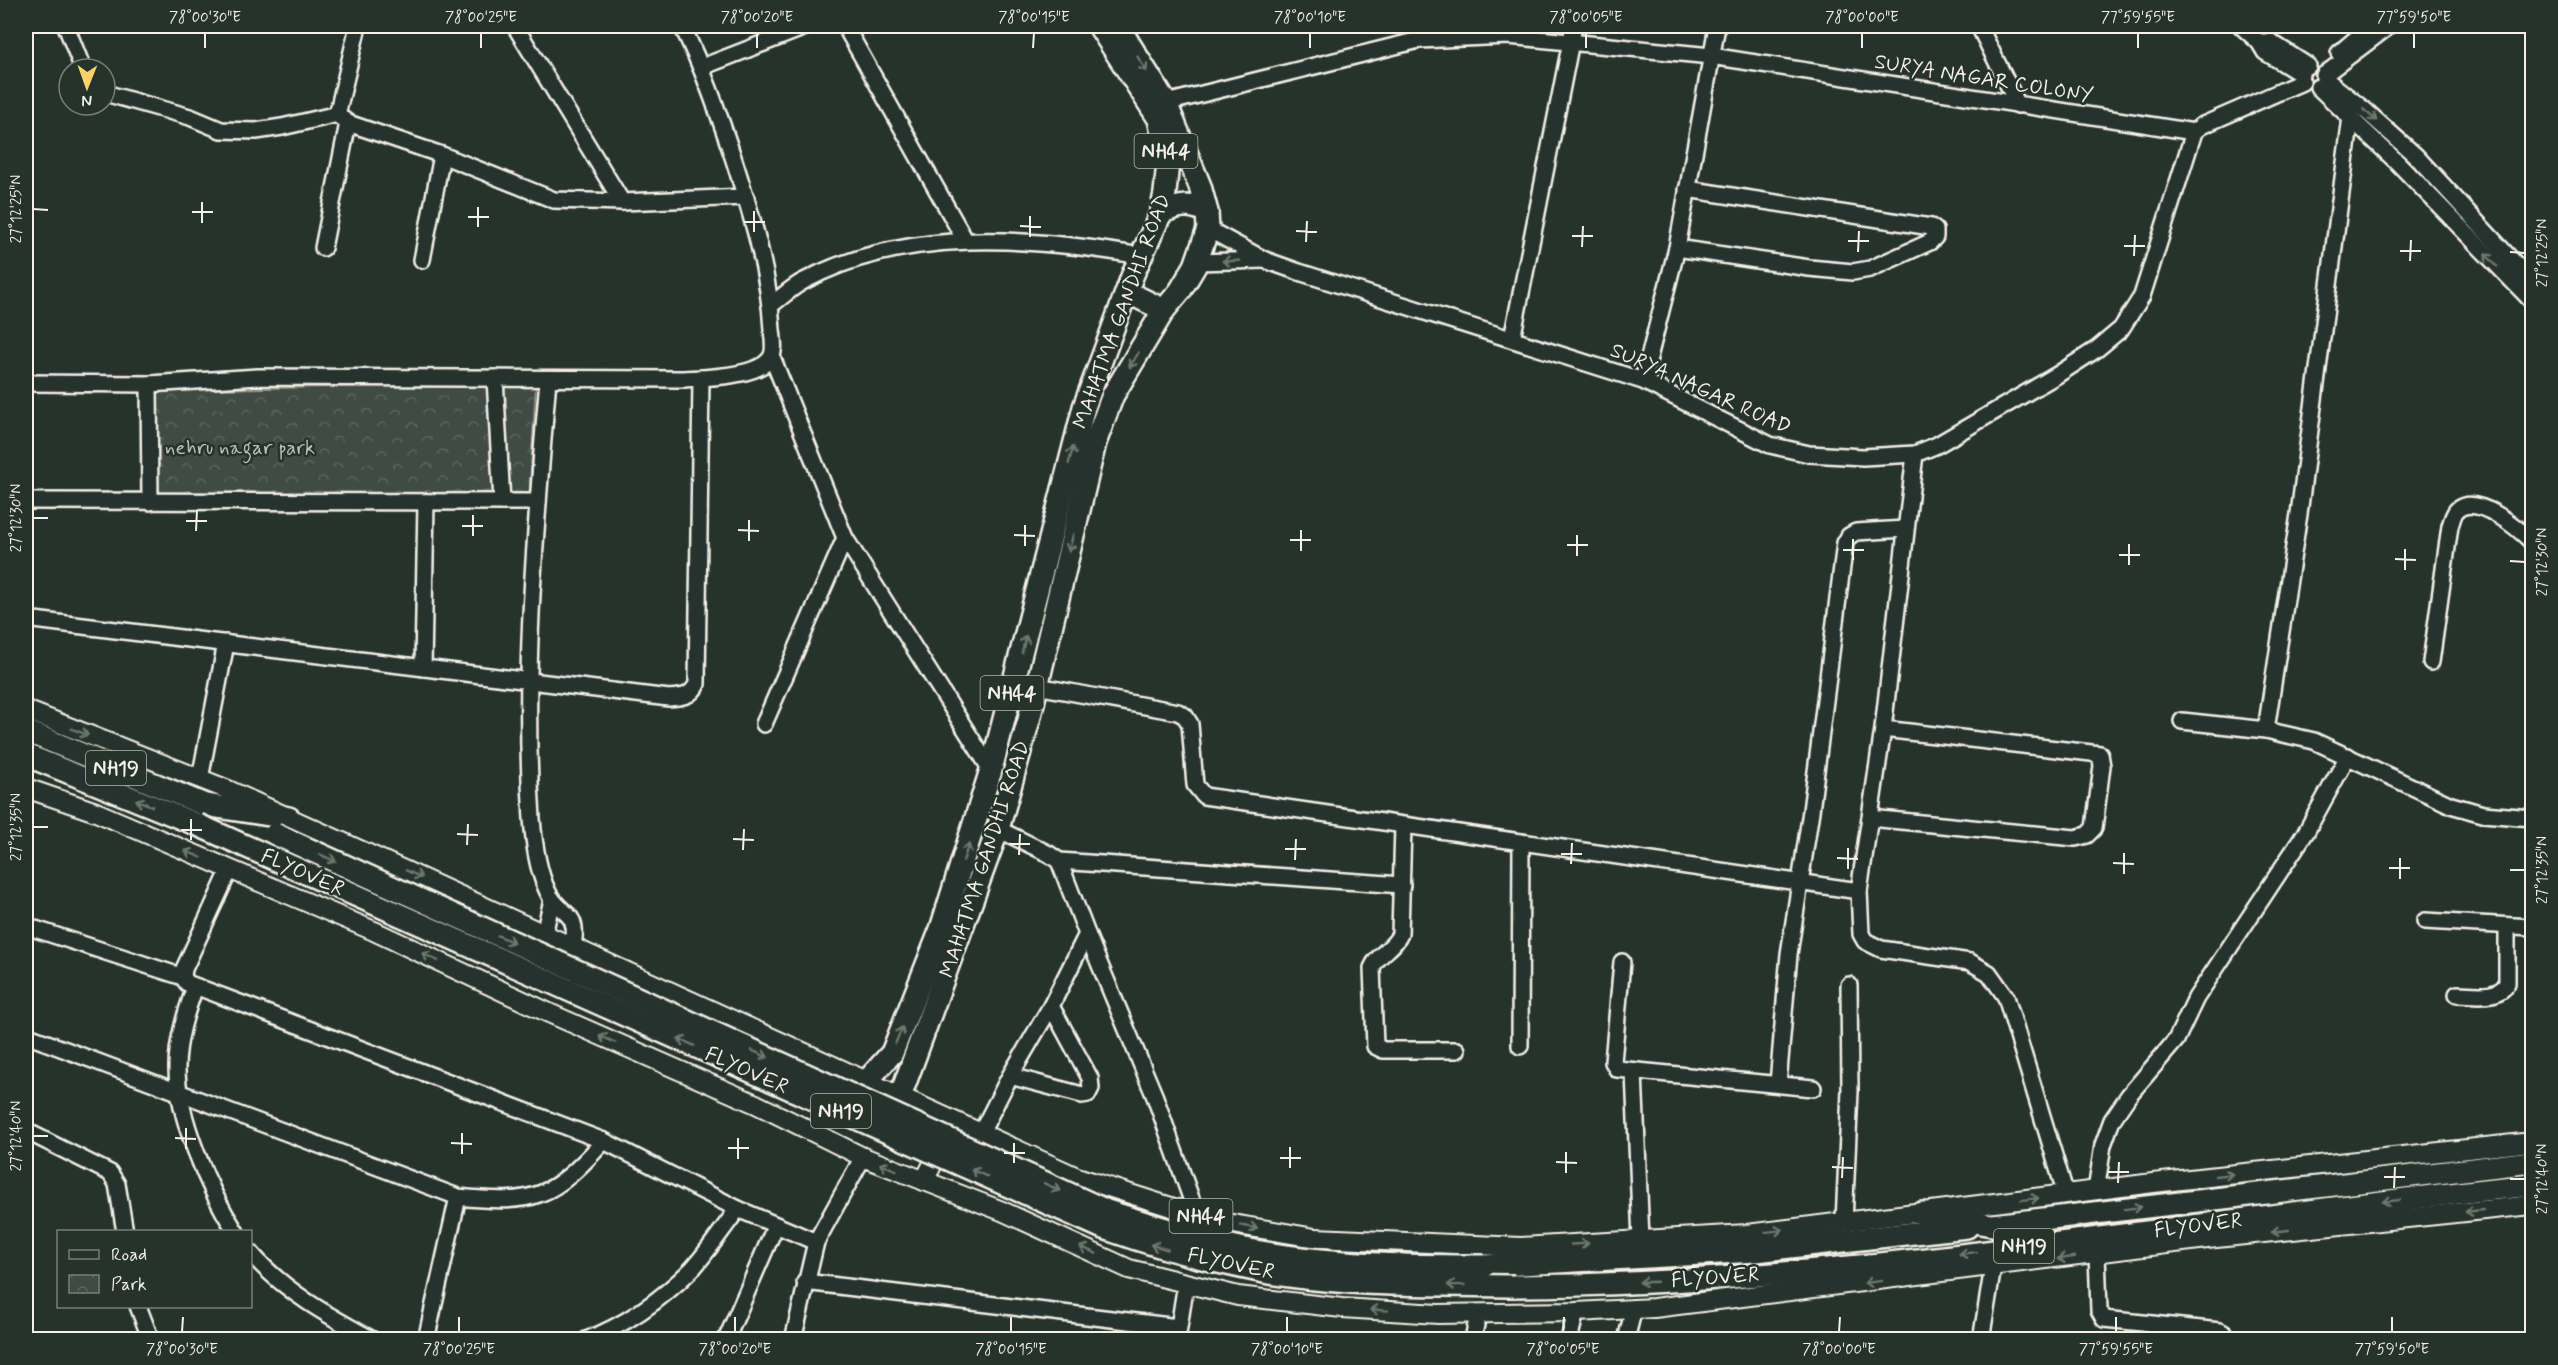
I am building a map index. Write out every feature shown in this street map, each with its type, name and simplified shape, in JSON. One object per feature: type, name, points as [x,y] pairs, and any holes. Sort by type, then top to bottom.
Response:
[{"type":"highway","name":"MAHATMA GANDHI ROAD","points":[[866,1082],[892,1053],[941,929],[992,770],[1084,406],[1141,256],[1161,213],[1168,162],[1159,119],[1099,26]]},
{"type":"highway","name":"MAHATMA GANDHI ROAD","points":[[900,1097],[998,829],[1037,686],[1095,442],[1113,395],[1164,310],[1180,291],[1197,262],[1208,221],[1200,186],[1166,103],[1118,26]]},
{"type":"highway","points":[[1161,213],[1185,205],[1196,206],[1208,221]]},
{"type":"highway","points":[[1127,292],[1164,310]]},
{"type":"highway","name":"NH19","points":[[26,731],[206,805]]},
{"type":"highway","name":"FLYOVER","points":[[26,755],[198,825],[1090,1222],[1186,1255],[1253,1269],[1361,1283],[1514,1286],[1663,1281],[1837,1269],[2532,1185]]},
{"type":"highway","points":[[206,805],[289,818]]},
{"type":"highway","name":"FLYOVER","points":[[206,805],[1107,1211],[1197,1238],[1292,1257],[1392,1266],[1484,1266],[1756,1251],[1992,1224]]},
{"type":"highway","name":"NH19","points":[[1992,1224],[2532,1162]]},
{"type":"highway","points":[[1922,1213],[1992,1224]]},
{"type":"main road","points":[[26,711],[200,779],[289,818],[900,1097]]},
{"type":"main road","points":[[26,788],[96,812],[374,931],[549,1013],[794,1123],[863,1157],[1002,1211],[1129,1269],[1238,1296],[1342,1308],[1438,1314],[1576,1312],[1654,1308],[1993,1268],[2207,1239],[2532,1205]]},
{"type":"main road","points":[[794,1123],[822,1062]]},
{"type":"main road","name":"NH44","points":[[900,1097],[1077,1177],[1215,1221],[1315,1238],[1521,1247],[1641,1240]]},
{"type":"main road","points":[[924,1181],[955,1121]]},
{"type":"main road","points":[[1641,1240],[1746,1234],[2153,1183],[2532,1142]]},
{"type":"street","points":[[66,26],[78,57]]},
{"type":"street","points":[[323,248],[358,26]]},
{"type":"street","points":[[516,26],[622,202]]},
{"type":"street","points":[[682,26],[702,67],[746,197],[764,264],[771,305],[772,357],[845,538],[992,770]]},
{"type":"street","points":[[702,67],[808,26]]},
{"type":"street","points":[[845,26],[965,240]]},
{"type":"street","points":[[1512,339],[1574,26]]},
{"type":"street","points":[[1643,381],[1677,248],[1717,26]]},
{"type":"street","points":[[1979,26],[2018,105]]},
{"type":"street","points":[[2241,26],[2259,42],[2265,52],[2314,76],[2367,112],[2415,156],[2532,282]]},
{"type":"street","points":[[2194,132],[2200,126],[2314,76],[2390,26]]},
{"type":"street","points":[[2314,76],[2363,28]]},
{"type":"street","name":"SURYA NAGAR COLONY","points":[[1166,103],[1417,33],[1572,41],[1711,56],[2194,132]]},
{"type":"street","points":[[2314,76],[2351,117],[2532,301]]},
{"type":"street","points":[[117,96],[190,117],[221,130],[256,131],[343,118],[442,155],[545,198],[568,202],[746,197]]},
{"type":"street","points":[[2266,730],[2299,514],[2351,117]]},
{"type":"street","name":"SURYA NAGAR ROAD","points":[[1208,221],[1265,260],[1643,381],[1755,439],[1809,454],[1882,457],[1915,454],[1937,445],[2057,375],[2097,349],[2121,328],[2142,296],[2194,132]]},
{"type":"street","points":[[422,260],[442,155]]},
{"type":"street","points":[[1677,248],[1809,268],[1853,272],[1870,269],[1930,242],[1935,234],[1935,230],[1930,227],[1687,189]]},
{"type":"street","points":[[771,305],[802,282],[832,268],[880,254],[965,240],[1080,245],[1141,256]]},
{"type":"street","points":[[1197,262],[1265,260]]},
{"type":"street","points":[[26,383],[149,384],[258,377],[701,378],[746,372],[763,366],[772,357]]},
{"type":"street","points":[[495,378],[502,502]]},
{"type":"street","points":[[26,619],[528,682],[669,698],[681,697],[694,691],[697,684],[701,378]]},
{"type":"street","points":[[548,379],[538,502],[528,682],[533,833],[544,884],[552,900],[568,914],[575,924],[573,947]]},
{"type":"street","points":[[149,384],[150,502]]},
{"type":"street","points":[[1915,454],[1883,729],[1860,891],[1859,926],[1865,941],[1870,945],[1881,949],[1970,962],[1989,973],[1999,985],[2006,997],[2066,1195]]},
{"type":"street","points":[[26,501],[538,502]]},
{"type":"street","points":[[423,668],[426,502]]},
{"type":"street","points":[[2431,662],[2450,526],[2455,512],[2463,507],[2471,506],[2495,513],[2532,541]]},
{"type":"street","points":[[1778,1084],[1784,1002],[1799,882],[1811,811],[1847,538],[1856,532],[1905,529]]},
{"type":"street","points":[[764,724],[845,538]]},
{"type":"street","points":[[200,779],[226,643]]},
{"type":"street","points":[[1037,686],[1178,712],[1185,716],[1190,724],[1196,785],[1204,796],[1860,891]]},
{"type":"street","points":[[2182,721],[2266,730],[2314,741],[2451,805],[2483,814],[2532,815]]},
{"type":"street","points":[[1870,818],[2075,838],[2087,835],[2094,828],[2102,766],[2100,754],[1883,729]]},
{"type":"street","points":[[2096,1191],[2103,1145],[2112,1120],[2129,1095],[2176,1040],[2196,998],[2306,832],[2348,756]]},
{"type":"street","points":[[1403,826],[1400,934],[1394,944],[1376,958],[1372,968],[1375,1046],[1383,1050],[1457,1050]]},
{"type":"street","points":[[998,829],[1059,861],[1402,885]]},
{"type":"street","points":[[1520,1046],[1521,842]]},
{"type":"street","points":[[1059,861],[1155,1097],[1197,1215]]},
{"type":"street","points":[[230,869],[183,969],[189,982],[178,1050],[179,1093],[186,1123],[203,1167],[235,1230]]},
{"type":"street","points":[[544,933],[552,900]]},
{"type":"street","points":[[2425,921],[2532,927]]},
{"type":"street","points":[[26,926],[189,982],[604,1141],[775,1227],[816,1242]]},
{"type":"street","points":[[2457,994],[2497,993],[2505,987],[2507,983],[2507,926]]},
{"type":"street","points":[[981,1133],[1010,1076],[1051,1006],[1087,934]]},
{"type":"street","points":[[1622,962],[1613,1062],[1617,1069],[1813,1088]]},
{"type":"street","points":[[1844,1222],[1850,1091],[1849,985]]},
{"type":"street","points":[[1010,1076],[1082,1095],[1090,1092],[1090,1078],[1051,1006]]},
{"type":"street","points":[[26,1035],[459,1197],[498,1200],[532,1197],[558,1185],[574,1173],[604,1141]]},
{"type":"street","points":[[1634,1072],[1641,1240]]},
{"type":"street","points":[[26,1131],[110,1173],[117,1184],[125,1230]]},
{"type":"street","points":[[793,1340],[816,1242],[863,1157]]},
{"type":"street","points":[[426,1340],[459,1197]]},
{"type":"street","points":[[586,1340],[621,1324],[659,1298],[694,1267],[738,1209]]},
{"type":"street","points":[[726,1340],[775,1227]]},
{"type":"street","points":[[252,1254],[261,1265],[314,1306],[373,1340]]},
{"type":"street","points":[[2097,1254],[2099,1310],[2104,1319],[2220,1331],[2228,1340]]},
{"type":"street","points":[[1981,1340],[1993,1268]]},
{"type":"street","points":[[805,1282],[1178,1333],[1186,1283]]},
{"type":"street","points":[[139,1308],[151,1340]]},
{"type":"street","points":[[1626,1340],[1634,1308]]},
{"type":"street","points":[[1569,1340],[1576,1312]]},
{"type":"street","points":[[1473,1340],[1478,1314]]},
{"type":"green space","name":"nehru nagar park","points":[[536,384],[529,500],[155,508],[158,390]]}]
